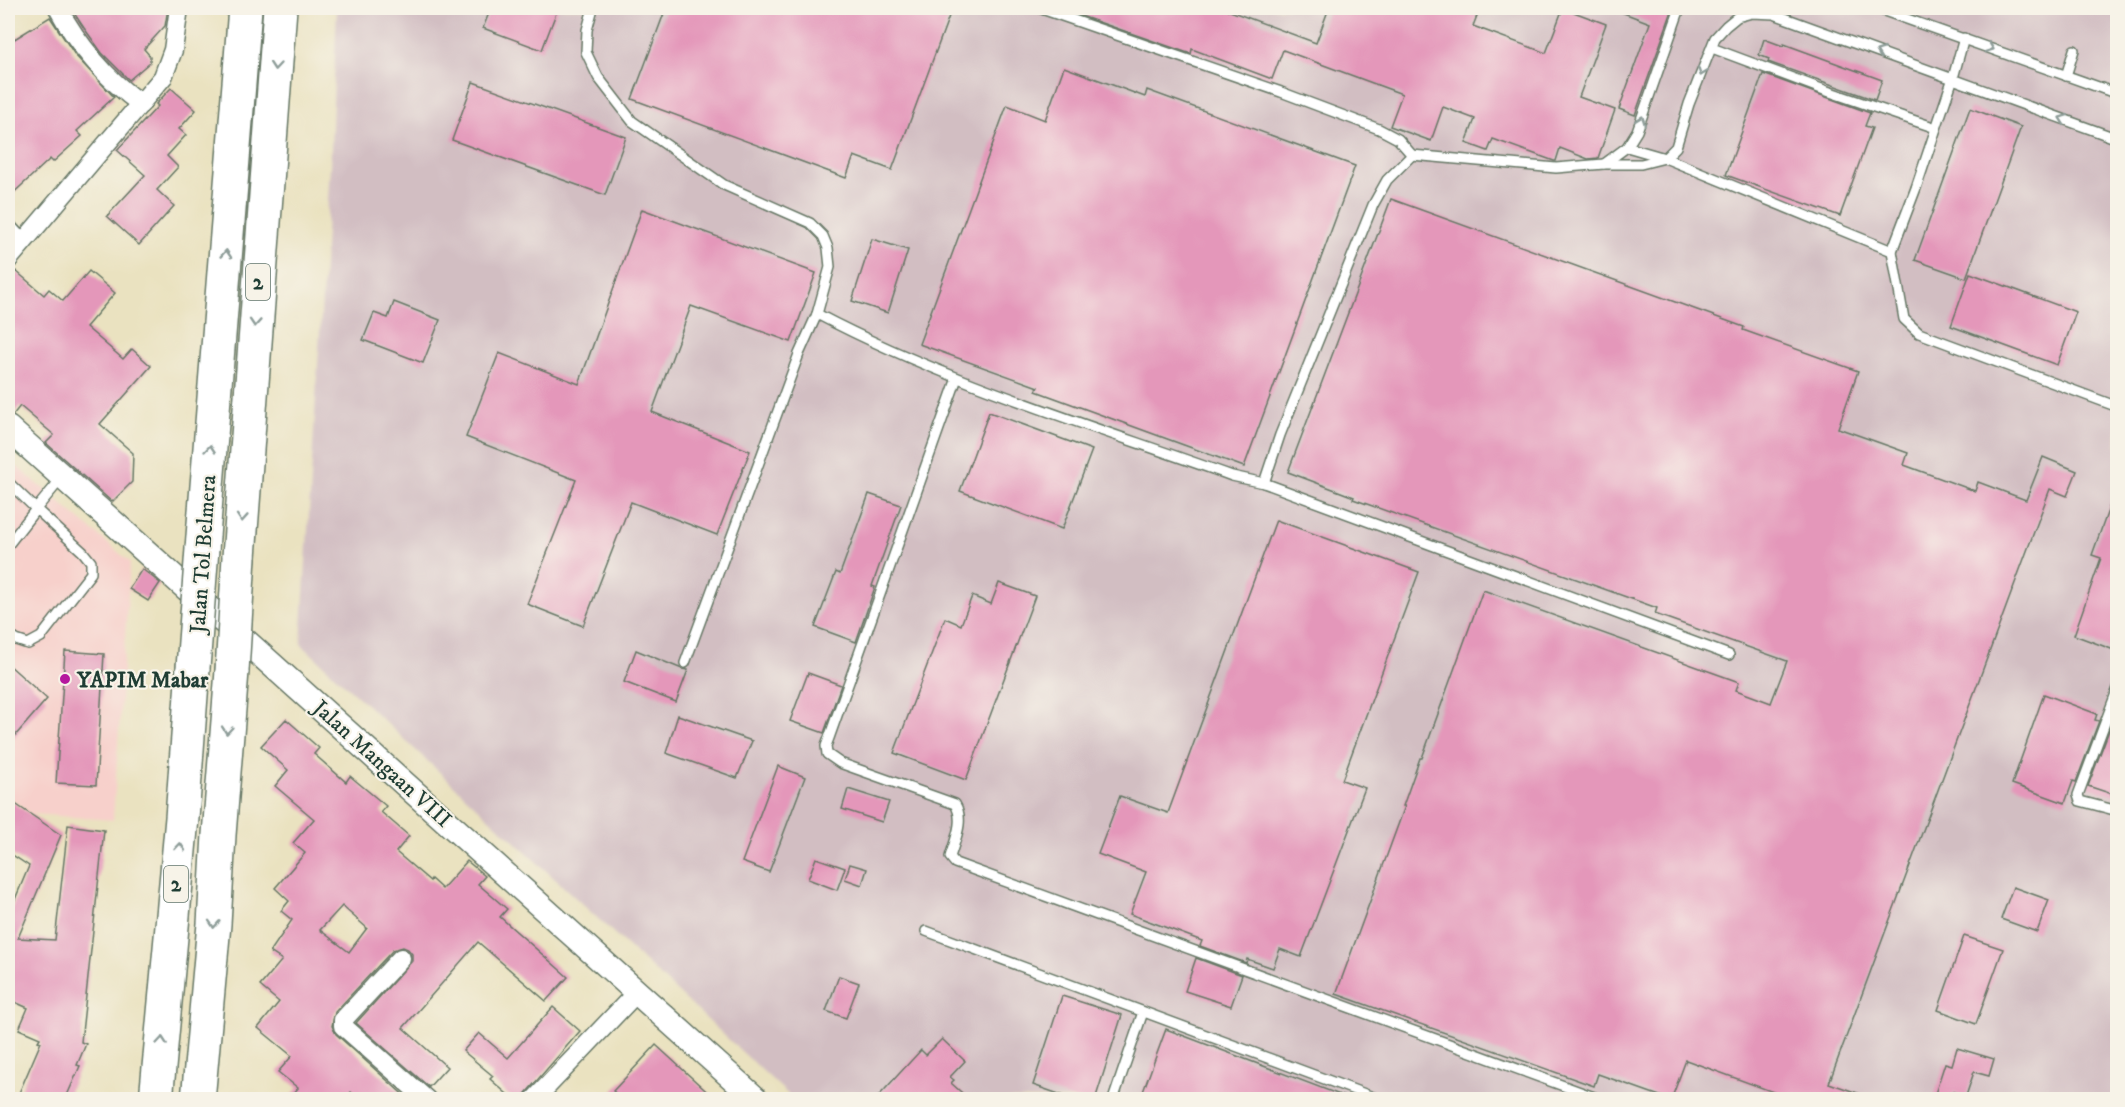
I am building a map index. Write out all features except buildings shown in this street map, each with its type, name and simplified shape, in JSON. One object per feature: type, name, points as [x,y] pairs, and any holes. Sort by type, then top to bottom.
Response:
[{"type":"highway","name":"Jalan Tol Belmera","points":[[156,1100],[182,818],[245,8]]},
{"type":"highway","name":"Jalan Tol Belmera","points":[[198,1100],[214,924],[280,8]]},
{"type":"street","points":[[58,8],[73,34],[103,70],[127,95],[141,104]]},
{"type":"street","points":[[8,260],[163,77],[173,50],[179,8]]},
{"type":"street","points":[[8,229],[21,243]]},
{"type":"street","name":"Jalan Mangaan VIII","points":[[8,428],[757,1100]]},
{"type":"street","points":[[401,957],[343,1020],[343,1026],[428,1100]]},
{"type":"street","points":[[534,1100],[638,991]]},
{"type":"lane","points":[[593,8],[587,30],[586,52],[598,77],[632,121],[724,185],[810,223],[823,236],[828,248],[830,267],[817,314],[799,354],[685,663]]},
{"type":"lane","points":[[1039,8],[1281,92],[1379,129],[1398,139],[1412,156],[1556,168],[1604,164],[1641,165],[1665,158],[1676,147],[1715,38],[1737,17],[1775,11],[2118,139]]},
{"type":"lane","points":[[1604,164],[1627,147],[1637,131],[1680,8]]},
{"type":"lane","points":[[1876,8],[2118,94]]},
{"type":"lane","points":[[1964,38],[1953,78],[1892,251],[1904,319],[1919,333],[2118,407]]},
{"type":"lane","points":[[1712,48],[1827,91],[1936,128]]},
{"type":"lane","points":[[2066,76],[2074,50]]},
{"type":"lane","points":[[1627,147],[1665,158],[1892,251]]},
{"type":"lane","points":[[1264,483],[1280,435],[1373,205],[1387,180],[1412,156]]},
{"type":"lane","points":[[817,314],[850,332],[957,378],[1232,476],[1264,483],[1729,655]]},
{"type":"lane","points":[[957,378],[826,746],[827,754],[840,763],[955,804],[960,818],[950,856],[955,863],[1602,1100]]},
{"type":"lane","points":[[8,545],[63,477]]},
{"type":"lane","points":[[8,482],[84,552],[91,562],[91,573],[41,637],[28,644],[16,640],[8,633]]},
{"type":"lane","points":[[2118,688],[2078,795],[2080,801],[2118,811]]},
{"type":"lane","points":[[926,931],[1381,1100]]},
{"type":"lane","points":[[1113,1100],[1143,1012]]},
{"type":"shaded area","points":[[337,8],[2117,8],[2117,1099],[793,1099],[301,644],[331,150]]},
{"type":"shaded area","name":"YAPIM Mabar","points":[[8,459],[130,562],[113,820],[32,814],[8,796]]},
{"type":"place","name":"YAPIM Mabar","points":[[65,679]]}]
